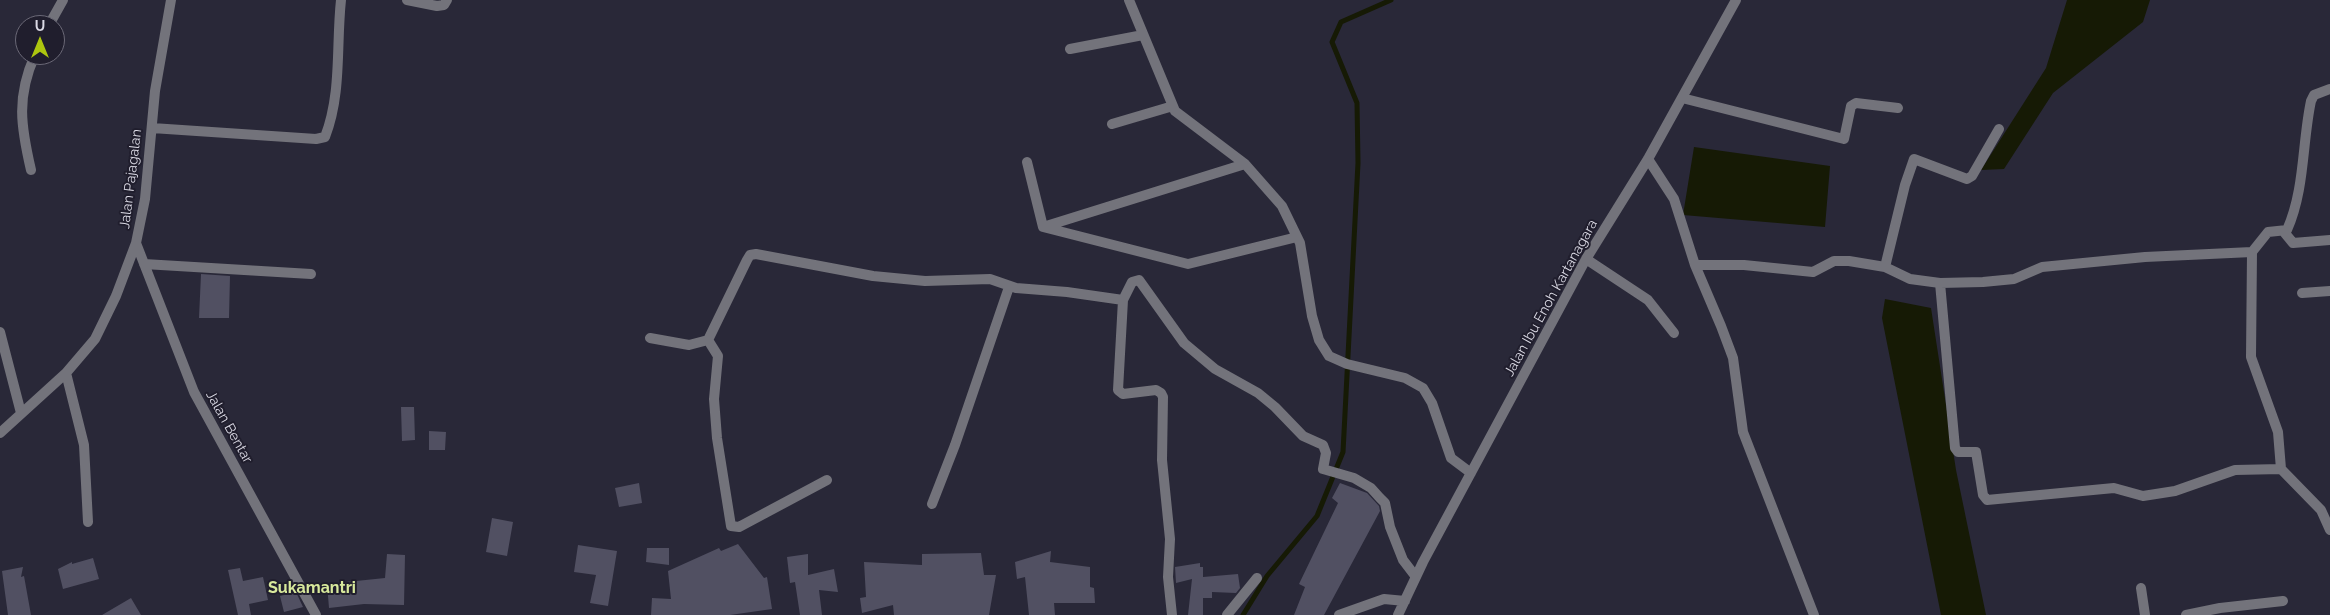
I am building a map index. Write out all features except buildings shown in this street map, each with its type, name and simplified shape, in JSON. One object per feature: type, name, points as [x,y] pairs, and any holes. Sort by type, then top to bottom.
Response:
[{"type":"street","points":[[55,15],[63,0]]},
{"type":"street","name":"Jalan Pajagalan","points":[[0,434],[20,413],[66,373],[95,340],[116,296],[136,243],[145,199],[157,76],[171,0]]},
{"type":"street","points":[[152,128],[316,139],[325,137],[334,110],[340,52],[341,0]]},
{"type":"street","points":[[407,0],[437,6],[444,5],[447,0]]},
{"type":"street","points":[[1129,0],[1175,111],[1245,164],[1282,206],[1297,238],[1318,340],[1329,356],[1337,360],[1405,378],[1423,388],[1432,403],[1451,458],[1471,473]]},
{"type":"street","name":"Jalan Ibu Enoh Kartanagara","points":[[1398,615],[1471,473],[1586,259],[1648,159],[1736,0]]},
{"type":"street","points":[[1070,49],[1143,35]]},
{"type":"street","points":[[31,65],[22,93],[21,125],[31,170]]},
{"type":"street","points":[[2284,232],[2290,223],[2294,208],[2306,145],[2311,101],[2314,95],[2330,89]]},
{"type":"street","points":[[1682,98],[1844,139],[1851,106],[1856,103],[1898,108]]},
{"type":"street","points":[[1112,124],[1173,106]]},
{"type":"street","points":[[1885,267],[1905,185],[1914,159],[1967,179],[1972,176],[1999,129]]},
{"type":"street","points":[[1648,159],[1674,199],[1695,265],[1733,358],[1743,432],[1814,615]]},
{"type":"street","points":[[1027,162],[1043,226]]},
{"type":"street","points":[[1043,226],[1245,164]]},
{"type":"street","points":[[1043,226],[1188,264],[1297,238]]},
{"type":"street","points":[[2284,232],[2268,232],[2252,252],[2251,357],[2278,432],[2281,468],[2321,510],[2330,530]]},
{"type":"street","points":[[2284,232],[2293,243],[2330,240]]},
{"type":"street","name":"Jalan Bentar","points":[[136,243],[194,392],[316,615]]},
{"type":"street","points":[[1695,265],[1744,264],[1812,272],[1834,261],[1849,261],[1885,267],[1910,279],[1940,283],[2014,279],[2042,267],[2146,257],[2252,252]]},
{"type":"street","points":[[650,338],[689,345],[708,340],[750,255],[756,254],[873,276],[925,281],[983,279],[1009,287],[1123,300]]},
{"type":"street","points":[[1586,259],[1648,300],[1674,333]]},
{"type":"street","points":[[144,264],[311,274]]},
{"type":"street","points":[[1172,615],[1168,578],[1170,539],[1162,460],[1163,397],[1156,390],[1123,394],[1118,390],[1123,300],[1132,282],[1139,280],[1143,283],[1161,314],[1184,343],[1215,369],[1258,393],[1275,407],[1303,436],[1323,446],[1326,453],[1323,468],[1354,478],[1371,488],[1385,503],[1390,527],[1403,560],[1416,578]]},
{"type":"street","points":[[1940,283],[1955,448],[1958,452],[1976,452],[1983,495],[1987,500],[2114,488],[2144,496],[2175,491],[2235,470],[2281,468]]},
{"type":"street","points":[[932,504],[955,445],[1009,287]]},
{"type":"street","points":[[2302,293],[2330,290]]},
{"type":"street","points":[[0,332],[20,413]]},
{"type":"street","points":[[708,340],[718,356],[714,392],[715,422],[731,526],[739,527],[827,480]]},
{"type":"street","points":[[66,373],[84,445],[88,522]]},
{"type":"street","points":[[1227,615],[1257,578]]},
{"type":"street","points":[[2141,588],[2145,615]]},
{"type":"street","points":[[1339,615],[1384,599],[1405,601]]},
{"type":"street","points":[[2186,615],[2220,608],[2283,601]]},
{"type":"shaded area","points":[[2067,0],[2150,0],[2143,22],[2053,93],[2004,169],[1981,170],[2046,68]]},
{"type":"shaded area","points":[[1694,147],[1830,166],[1825,227],[1683,215]]},
{"type":"shaded area","points":[[1885,299],[1931,308],[1956,470],[1986,615],[1941,615],[1882,318]]},
{"type":"waterway","points":[[1243,615],[1267,576],[1317,516],[1343,452],[1358,163],[1357,103],[1332,42],[1341,22],[1391,0]]},
{"type":"district","name":"Sukamantri","points":[[312,588]]}]
